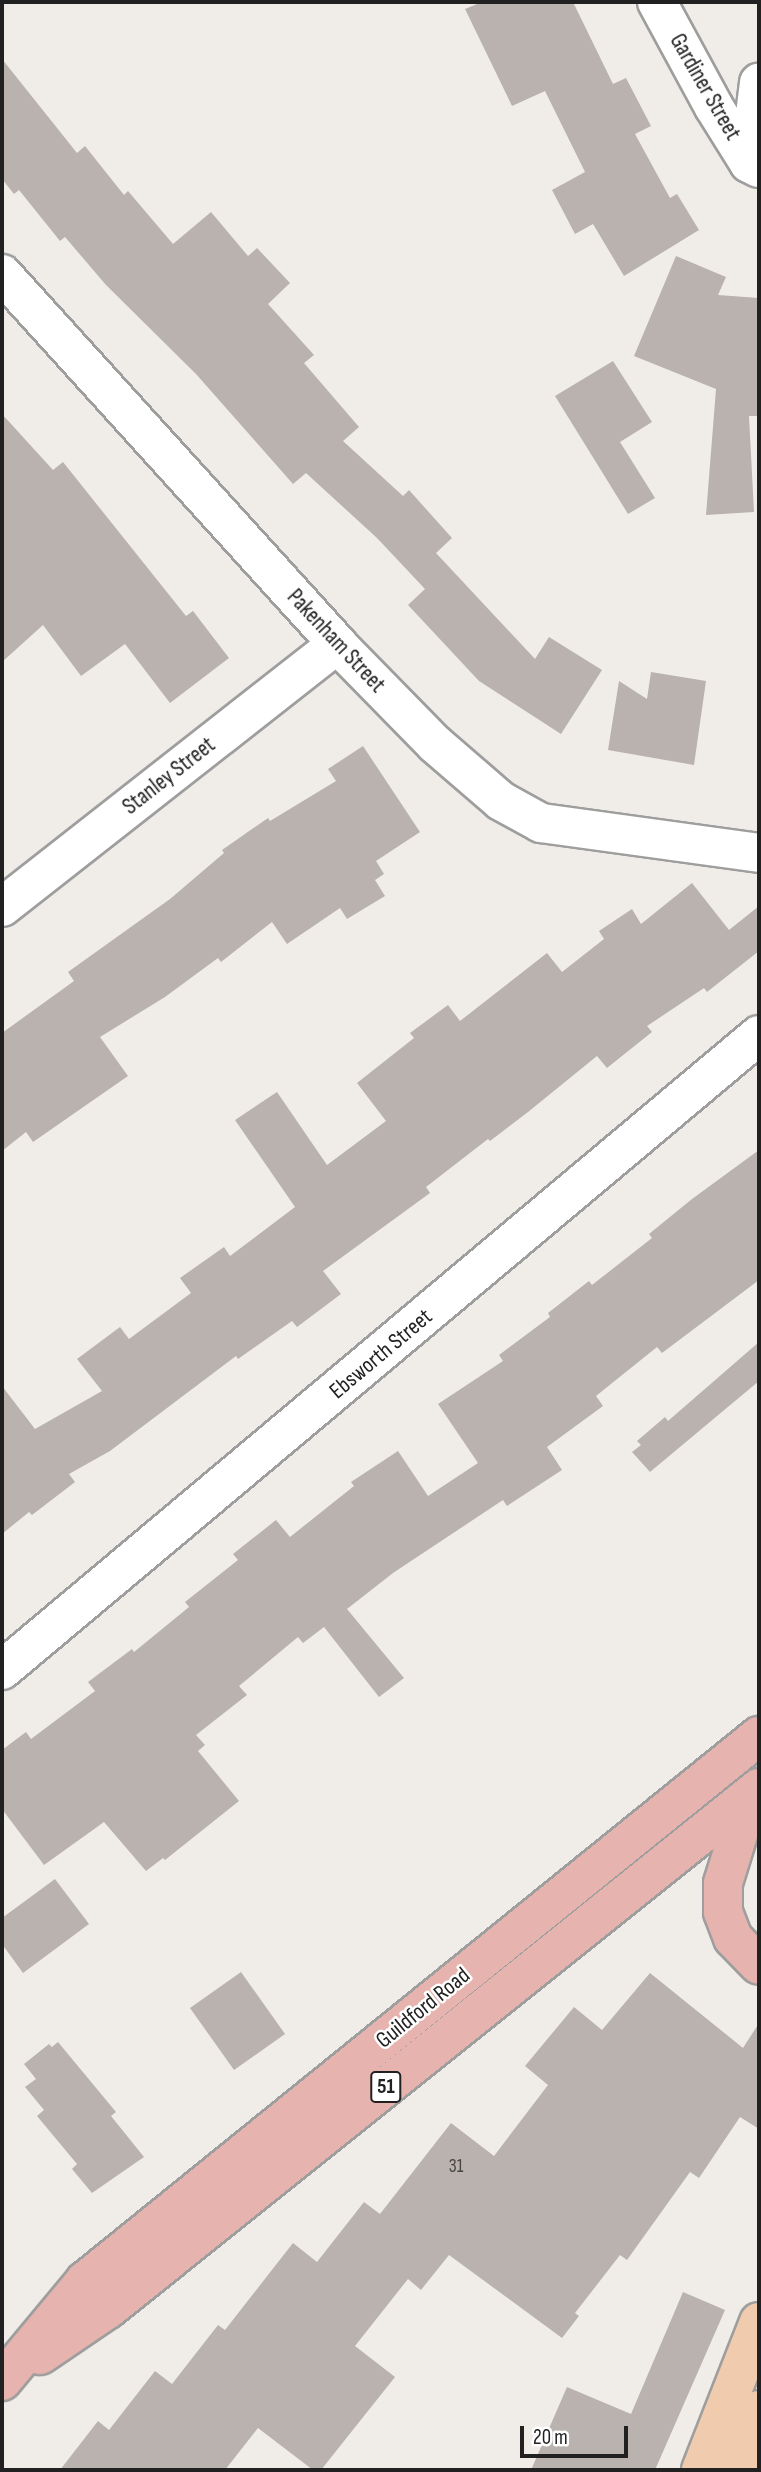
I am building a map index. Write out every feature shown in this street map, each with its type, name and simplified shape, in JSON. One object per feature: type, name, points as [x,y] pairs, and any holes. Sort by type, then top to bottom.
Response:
[{"type":"highway","name":"Guildford Road","points":[[3,2374],[85,2281],[759,1736]]},
{"type":"highway","name":"Guildford Road","points":[[3,2374],[108,2309],[755,1792]]},
{"type":"highway","points":[[755,1792],[723,1883],[723,1912],[733,1938],[751,1960],[759,1965]]},
{"type":"main road","points":[[701,2470],[759,2322]]},
{"type":"main road","points":[[737,2470],[759,2410]]},
{"type":"street","name":"Gardiner Street","points":[[657,2],[714,107],[754,165]]},
{"type":"street","points":[[754,165],[759,83]]},
{"type":"street","name":"Pakenham Street","points":[[2,274],[337,644],[435,744],[501,801],[541,823],[759,853]]},
{"type":"street","name":"Stanley Street","points":[[2,907],[337,644]]},
{"type":"street","name":"Ebsworth Street","points":[[2,1670],[759,1035]]},
{"type":"building","points":[[482,2],[573,2],[613,84],[626,78],[651,126],[635,134],[670,198],[677,194],[699,230],[624,276],[593,224],[575,234],[552,190],[585,172],[545,91],[512,106],[465,9]]},
{"type":"building","points":[[2,59],[77,153],[85,146],[124,195],[128,191],[173,244],[211,212],[248,256],[257,248],[290,283],[268,304],[314,355],[304,363],[359,427],[343,441],[403,496],[409,490],[452,538],[436,553],[535,659],[549,637],[602,670],[561,734],[479,681],[408,605],[425,589],[377,538],[306,473],[293,484],[196,374],[106,285],[65,237],[60,241],[19,190],[14,194],[2,179]]},
{"type":"building","points":[[676,256],[726,277],[718,295],[759,298],[759,416],[749,416],[754,512],[706,515],[716,389],[634,356]]},
{"type":"building","points":[[613,361],[652,422],[620,442],[655,498],[628,514],[555,396]]},
{"type":"building","points":[[2,414],[53,470],[63,462],[186,616],[193,611],[229,658],[170,703],[125,644],[81,676],[43,625],[2,662]]},
{"type":"building","points":[[651,672],[706,681],[694,765],[608,750],[619,681],[647,699]]},
{"type":"building","points":[[363,746],[420,832],[376,861],[384,874],[375,880],[385,896],[347,919],[340,908],[287,944],[272,922],[221,962],[218,958],[165,997],[100,1037],[128,1076],[33,1142],[26,1132],[2,1151],[2,1033],[74,981],[68,972],[170,899],[224,853],[222,850],[268,818],[270,821],[336,781],[328,769]]},
{"type":"building","points":[[692,883],[729,930],[759,906],[759,951],[707,992],[704,988],[647,1026],[652,1032],[607,1068],[597,1056],[528,1112],[426,1187],[430,1193],[323,1271],[341,1294],[297,1327],[292,1321],[238,1359],[236,1356],[110,1451],[69,1474],[75,1482],[32,1515],[29,1512],[2,1534],[2,1386],[35,1429],[102,1391],[77,1359],[120,1327],[129,1339],[191,1293],[180,1278],[224,1247],[230,1256],[295,1207],[235,1120],[277,1092],[327,1165],[386,1121],[357,1083],[414,1038],[410,1033],[448,1005],[460,1021],[547,953],[562,972],[604,939],[599,931],[632,909],[641,924]]},
{"type":"building","points":[[759,1150],[759,1280],[662,1353],[657,1347],[596,1396],[603,1406],[547,1447],[562,1470],[507,1506],[503,1500],[393,1573],[347,1609],[404,1678],[379,1697],[324,1627],[303,1643],[298,1637],[239,1686],[247,1695],[196,1735],[205,1745],[198,1751],[239,1801],[165,1860],[163,1858],[146,1871],[104,1822],[44,1865],[2,1809],[2,1750],[26,1732],[31,1739],[95,1691],[88,1682],[132,1649],[134,1652],[189,1607],[185,1602],[238,1560],[233,1554],[276,1520],[290,1537],[354,1486],[351,1482],[398,1451],[428,1496],[478,1463],[438,1404],[503,1361],[499,1355],[550,1317],[548,1313],[589,1281],[592,1285],[652,1238],[649,1234],[692,1199]]},
{"type":"building","points":[[759,1342],[759,1381],[650,1472],[632,1452],[641,1445],[637,1441],[665,1417],[668,1421]]},
{"type":"building","points":[[55,1879],[89,1924],[23,1973],[2,1944],[2,1918]]},
{"type":"building","points":[[241,1972],[285,2034],[234,2070],[190,2008]]},
{"type":"building","points":[[650,1973],[743,2048],[759,2023],[759,2129],[740,2117],[699,2178],[690,2172],[627,2260],[620,2255],[575,2313],[579,2316],[562,2338],[449,2255],[421,2290],[408,2279],[355,2346],[395,2377],[321,2470],[313,2470],[258,2428],[225,2470],[60,2470],[98,2421],[109,2430],[155,2371],[172,2384],[218,2325],[225,2330],[293,2243],[317,2262],[364,2202],[380,2214],[451,2123],[494,2156],[548,2085],[525,2066],[574,2007],[602,2030]]},
{"type":"building","points":[[58,2042],[116,2112],[111,2116],[144,2157],[92,2193],[72,2169],[77,2164],[37,2116],[44,2110],[25,2087],[36,2079],[24,2064],[49,2044],[52,2047]]},
{"type":"building","points":[[683,2292],[725,2310],[655,2470],[531,2470],[567,2387],[631,2414]]}]
